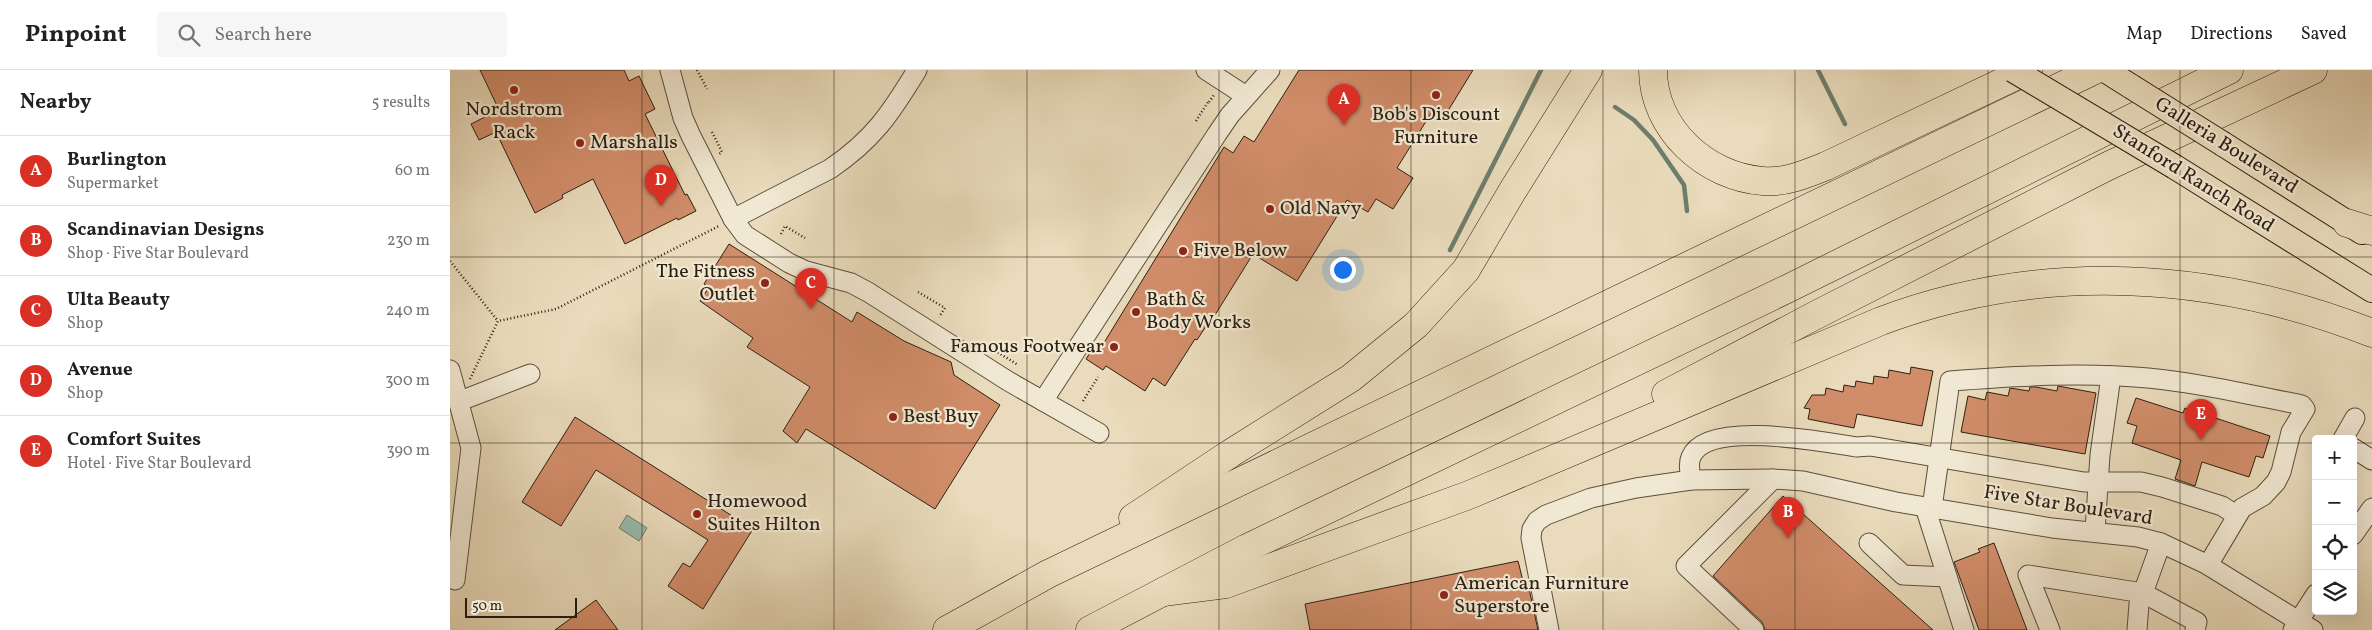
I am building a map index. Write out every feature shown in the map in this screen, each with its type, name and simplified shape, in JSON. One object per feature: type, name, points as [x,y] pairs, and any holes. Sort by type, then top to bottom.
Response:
[{"type":"highway","points":[[1048,574],[1231,453],[1350,378],[1416,325],[1466,270],[1513,190],[1588,70]]},
{"type":"highway","points":[[1653,70],[1656,96],[1661,109],[1669,125],[1681,141],[1703,161],[1719,170],[1736,176],[1764,181],[1793,178],[1826,166],[2028,70]]},
{"type":"highway","points":[[947,630],[1048,574],[2095,70]]},
{"type":"highway","points":[[1090,630],[1256,544],[1805,281],[2229,70]]},
{"type":"highway","points":[[1571,452],[1635,411],[1816,315],[2108,166],[2313,70]]},
{"type":"highway","points":[[1163,592],[1226,584],[1469,495],[1905,312],[2021,286],[2111,281],[2198,286],[2250,294],[2310,310],[2372,333]]},
{"type":"main road","name":"Stanford Ranch Road","points":[[2014,70],[2175,167],[2372,290]]},
{"type":"main road","name":"Galleria Boulevard","points":[[2105,70],[2360,227]]},
{"type":"main road","points":[[2360,227],[2372,238]]},
{"type":"street","points":[[670,70],[683,118],[691,136],[733,219],[745,235],[789,263],[806,271],[851,284],[868,292],[1043,401],[1099,433]]},
{"type":"street","points":[[733,219],[830,169],[845,159],[882,124],[918,70]]},
{"type":"street","points":[[1206,70],[1246,96]]},
{"type":"street","points":[[1043,401],[1171,202],[1225,122],[1270,70]]},
{"type":"street","points":[[450,370],[460,400],[471,448],[455,580]]},
{"type":"street","points":[[460,400],[530,374]]},
{"type":"street","points":[[1964,630],[1947,577],[1929,507],[1940,457],[1950,381],[2036,374],[2111,376],[2187,383],[2302,405],[2305,409],[2291,432],[2284,465],[2276,482],[2263,496],[2242,508],[2236,515],[2208,564]]},
{"type":"street","points":[[2095,532],[2098,481],[2111,376]]},
{"type":"street","points":[[2345,435],[2355,418]]},
{"type":"street","points":[[1691,480],[1690,458],[1694,452],[1707,442],[1722,438],[1797,438],[1856,447],[1870,446],[2084,482],[2141,482],[2162,486],[2215,503],[2236,515]]},
{"type":"street","points":[[2357,451],[2372,460]]},
{"type":"street","points":[[1754,630],[1686,566],[1773,479]]},
{"type":"street","name":"Five Star Boulevard","points":[[1549,630],[1531,538],[1532,528],[1537,521],[1555,511],[1591,498],[1636,488],[1691,480],[1773,479],[1803,481],[1929,507],[2052,528],[2138,537],[2161,543],[2208,564],[2301,627]]},
{"type":"street","points":[[2357,526],[2364,509]]},
{"type":"street","points":[[1869,543],[1903,575],[1947,577]]},
{"type":"street","points":[[2138,630],[2140,604],[2161,543]]},
{"type":"street","points":[[2050,630],[2028,575],[2143,593],[2197,622],[2196,630]]},
{"type":"street","points":[[2301,627],[2312,603]]},
{"type":"path","points":[[697,70],[707,89]]},
{"type":"path","points":[[1196,121],[1208,102]]},
{"type":"path","points":[[498,321],[556,309],[733,219]]},
{"type":"path","points":[[781,234],[785,226],[805,238]]},
{"type":"path","points":[[450,260],[498,321]]},
{"type":"path","points":[[460,400],[498,321]]},
{"type":"path","points":[[982,343],[1018,365]]},
{"type":"path","points":[[1083,401],[1098,378]]},
{"type":"shaded area","points":[[627,515],[647,528],[639,541],[619,528]]},
{"type":"building","name":"Marshalls","points":[[480,70],[624,70],[629,81],[639,76],[655,109],[645,114],[685,195],[687,194],[696,211],[678,220],[677,218],[625,244],[593,179],[562,195],[563,198],[535,213],[496,132],[479,140],[471,124],[499,110]]},
{"type":"building","points":[[1299,70],[1473,70],[1446,114],[1435,107],[1397,168],[1413,178],[1393,209],[1376,199],[1368,212],[1347,200],[1297,281],[1253,254],[1215,315],[1197,340],[1195,339],[1165,386],[1153,378],[1145,391],[1106,366],[1103,370],[1086,359],[1097,342],[1102,346],[1224,147],[1233,153],[1244,136],[1254,142]]},
{"type":"building","name":"Best Buy","points":[[729,244],[852,322],[857,312],[904,341],[951,362],[954,375],[1000,405],[935,509],[806,429],[797,443],[783,431],[810,387],[747,347],[753,338],[700,301],[709,287],[704,284]]},
{"type":"building","points":[[1911,367],[1933,371],[1922,426],[1857,414],[1854,428],[1808,419],[1810,409],[1804,408],[1812,395],[1825,395],[1826,388],[1843,392],[1844,385],[1855,387],[1856,381],[1873,384],[1874,376],[1888,378],[1889,370],[1910,374]]},
{"type":"building","points":[[2058,386],[2096,393],[2085,454],[1961,432],[1968,396],[1985,400],[1987,392],[2008,396],[2010,388],[2029,391],[2030,387],[2036,387],[2057,391]]},
{"type":"building","points":[[2136,398],[2183,413],[2185,408],[2270,436],[2263,458],[2256,456],[2249,477],[2202,462],[2195,486],[2175,479],[2181,460],[2132,443],[2137,426],[2127,423]]},
{"type":"building","name":"Homewood Suites Hilton","points":[[575,417],[753,529],[703,609],[668,586],[683,563],[690,567],[708,540],[596,470],[561,526],[522,502]]},
{"type":"building","points":[[1783,496],[1933,630],[1765,630],[1762,622],[1713,576]]},
{"type":"building","points":[[1994,543],[2027,630],[1979,630],[1954,562],[1980,552],[1978,549]]},
{"type":"building","name":"American Furniture Superstore","points":[[1518,561],[1524,585],[1528,584],[1538,630],[1310,630],[1305,604]]},
{"type":"building","points":[[596,600],[618,630],[555,630]]},
{"type":"waterway","points":[[1450,250],[1541,70]]},
{"type":"waterway","points":[[1818,70],[1845,124]]},
{"type":"waterway","points":[[1615,107],[1634,120],[1653,140],[1684,185],[1687,211]]},
{"type":"place","name":"Nordstrom Rack","points":[[514,90]]},
{"type":"place","name":"Bob's Discount Furniture","points":[[1436,95]]},
{"type":"place","name":"Burlington","points":[[1344,125]]},
{"type":"place","name":"Marshalls","points":[[580,143]]},
{"type":"place","name":"Avenue","points":[[661,206]]},
{"type":"place","name":"Old Navy","points":[[1270,209]]},
{"type":"place","name":"Five Below","points":[[1183,251]]},
{"type":"place","name":"The Fitness Outlet","points":[[765,283]]},
{"type":"place","name":"Ulta Beauty","points":[[811,309]]},
{"type":"place","name":"Bath & Body Works","points":[[1136,312]]},
{"type":"place","name":"Famous Footwear","points":[[1114,347]]},
{"type":"place","name":"Best Buy","points":[[893,417]]},
{"type":"place","name":"Comfort Suites","points":[[2201,440]]},
{"type":"place","name":"Homewood Suites Hilton","points":[[697,514]]},
{"type":"place","name":"Scandinavian Designs","points":[[1788,538]]},
{"type":"place","name":"American Furniture Superstore","points":[[1444,595]]}]
